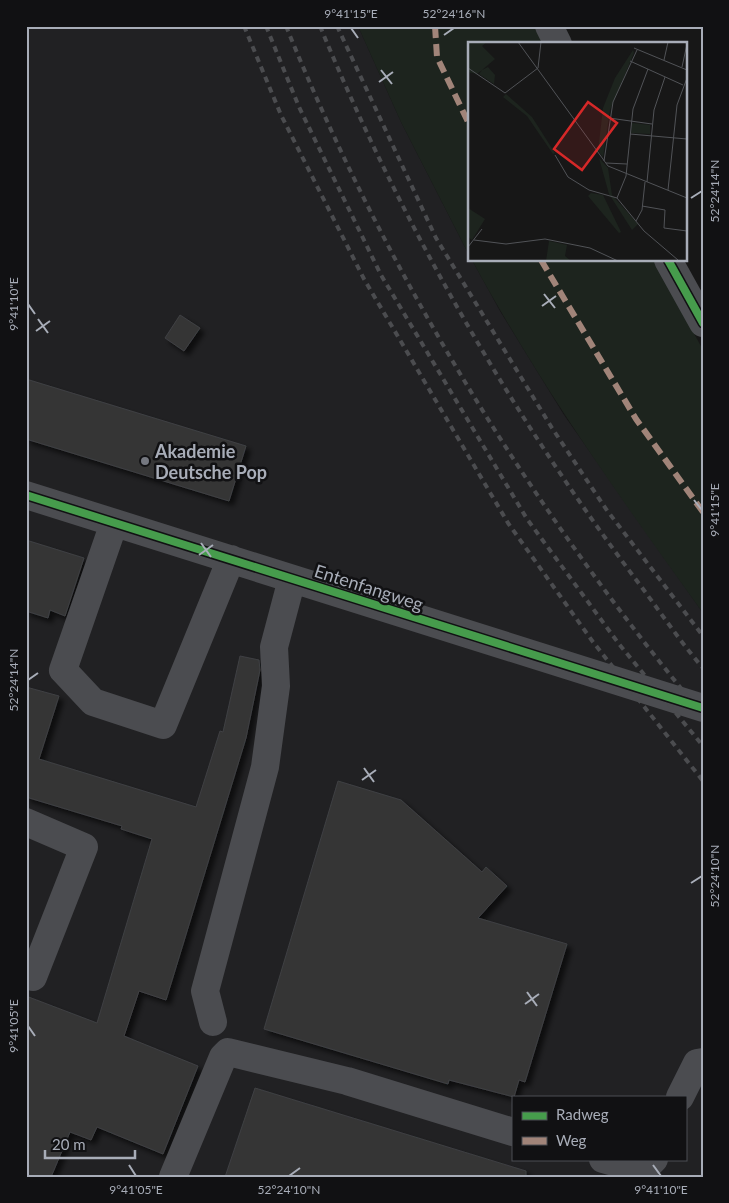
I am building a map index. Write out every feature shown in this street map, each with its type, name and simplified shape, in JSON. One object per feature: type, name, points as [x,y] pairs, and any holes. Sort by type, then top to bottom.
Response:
[{"type":"street","points":[[549,26],[557,42]]},
{"type":"street","points":[[669,261],[703,323]]},
{"type":"street","name":"Entenfangweg","points":[[26,496],[703,708]]},
{"type":"street","points":[[114,523],[63,670],[94,702],[164,725],[231,559]]},
{"type":"street","points":[[213,1022],[205,991],[265,767],[276,686],[274,647],[292,579]]},
{"type":"street","points":[[26,822],[84,847],[32,977],[26,974]]},
{"type":"street","points":[[173,1177],[222,1057],[228,1052],[347,1081],[512,1132]]},
{"type":"street","points":[[680,1096],[697,1063],[703,1062]]},
{"type":"street","points":[[607,1160],[643,1170],[653,1160]]},
{"type":"shaded area","points":[[26,26],[358,26],[401,122],[468,253],[468,261],[473,261],[500,311],[564,415],[703,613],[703,1177],[26,1177]]},
{"type":"shaded area","points":[[358,26],[537,26],[544,42],[468,42],[468,253],[401,122]]},
{"type":"shaded area","points":[[473,261],[655,261],[703,350],[703,613],[641,527],[582,440],[498,306]]},
{"type":"building","points":[[180,315],[200,328],[184,351],[165,338]]},
{"type":"building","points":[[26,379],[246,446],[229,501],[26,439]]},
{"type":"building","points":[[26,540],[84,558],[65,616],[50,610],[48,618],[26,611]]},
{"type":"building","points":[[240,656],[259,660],[260,670],[246,738],[166,1000],[139,991],[124,1036],[198,1066],[163,1154],[97,1127],[91,1140],[70,1132],[51,1177],[26,1177],[26,996],[97,1023],[152,839],[121,829],[122,826],[26,797],[26,687],[59,696],[39,759],[196,807],[220,731],[223,732]]},
{"type":"building","points":[[338,781],[401,800],[482,872],[486,867],[507,886],[478,918],[567,944],[525,1082],[519,1080],[514,1096],[449,1080],[448,1084],[264,1029]]},
{"type":"building","points":[[255,1088],[526,1171],[526,1177],[225,1177]]},
{"type":"railway","points":[[244,26],[281,115],[364,279],[508,523],[593,642],[703,781]]},
{"type":"railway","points":[[266,26],[299,107],[381,275],[527,519],[619,644],[703,746]]},
{"type":"railway","points":[[286,26],[326,119],[370,210],[417,299],[468,387],[522,472],[579,555],[703,715]]},
{"type":"railway","points":[[320,26],[385,171],[421,242],[500,380],[587,513],[703,668]]},
{"type":"railway","points":[[337,26],[436,238],[552,428],[606,509],[703,636]]},
{"type":"marked path","points":[[435,26],[437,57],[468,122]]},
{"type":"marked path","points":[[542,261],[636,419],[703,512]]},
{"type":"cycle path","points":[[669,261],[703,323]]},
{"type":"cycle path","points":[[26,495],[703,708]]},
{"type":"place","name":"Akademie Deutsche Pop","points":[[145,461]]}]
